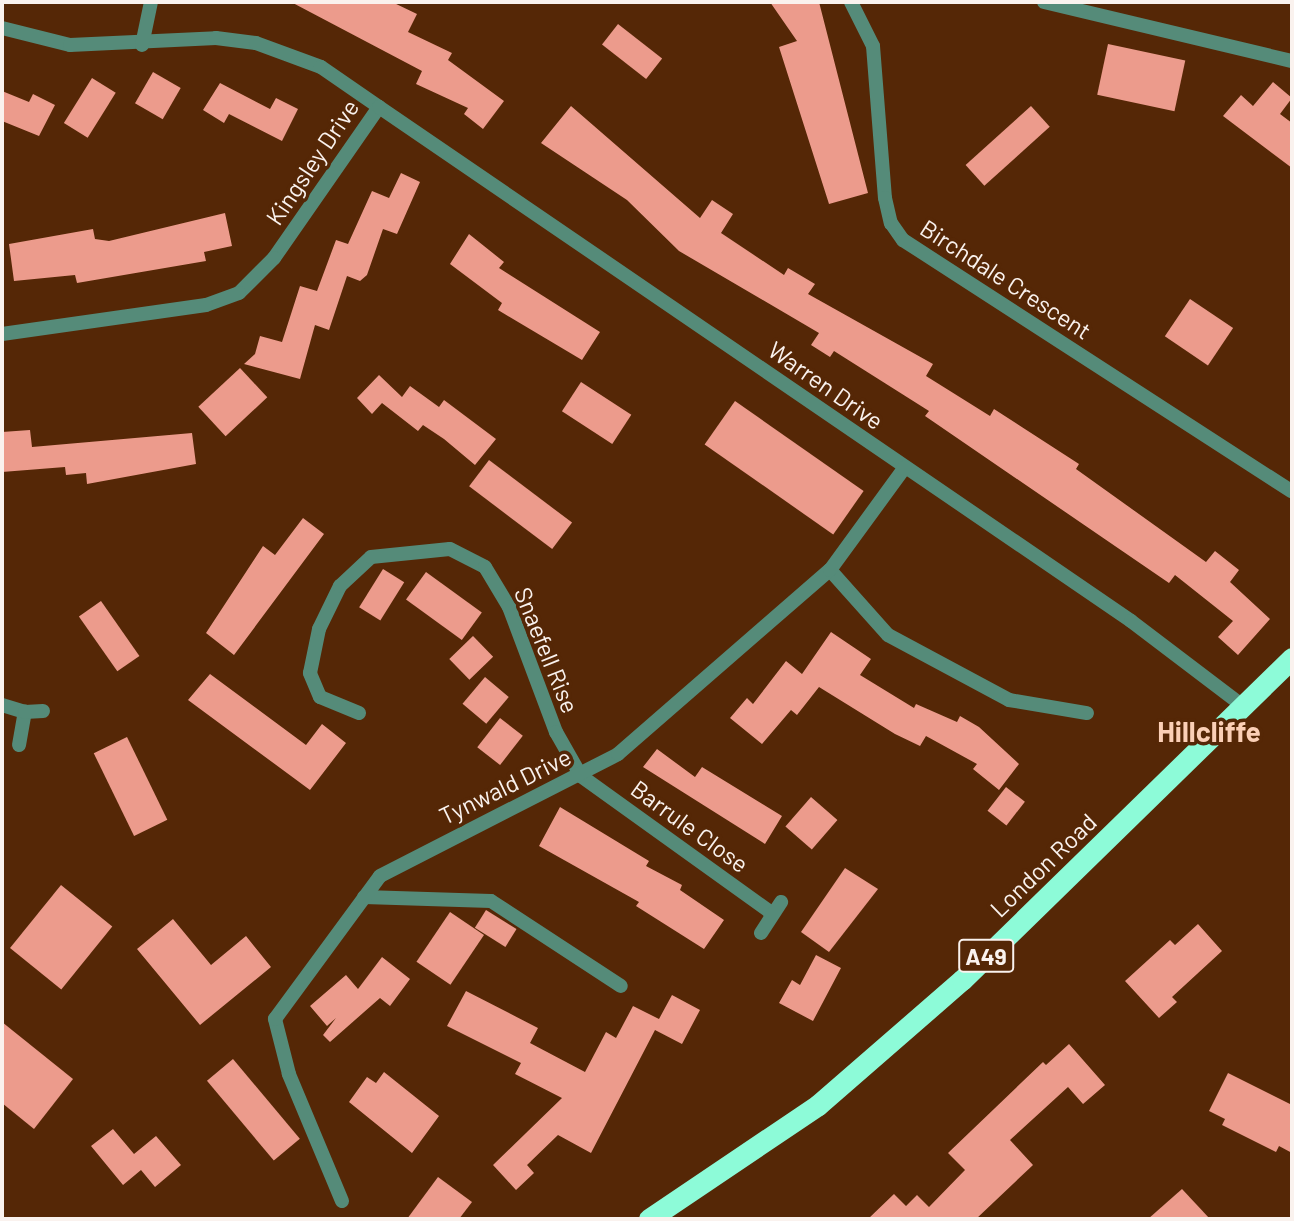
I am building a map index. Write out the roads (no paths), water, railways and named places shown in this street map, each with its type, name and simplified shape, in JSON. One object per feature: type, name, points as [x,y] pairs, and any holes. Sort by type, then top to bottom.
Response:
[{"type":"highway","name":"London Road","points":[[649,1219],[818,1105],[961,980],[1292,658]]},
{"type":"street","points":[[142,45],[151,2]]},
{"type":"street","name":"Birchdale Crescent","points":[[851,2],[873,46],[885,198],[891,223],[903,240],[1292,492]]},
{"type":"street","points":[[1044,2],[1292,61]]},
{"type":"street","name":"Kingsley Drive","points":[[2,28],[70,45],[142,45],[216,38],[256,43],[321,67],[379,107],[274,258],[239,293],[206,305],[2,334]]},
{"type":"street","name":"Warren Drive","points":[[379,107],[1131,621],[1243,706]]},
{"type":"street","name":"Tynwald Drive","points":[[342,1201],[289,1074],[275,1019],[363,897],[380,876],[581,776],[618,754],[830,570],[905,467]]},
{"type":"street","name":"Snaefell Rise","points":[[359,713],[320,697],[310,673],[319,629],[340,586],[371,557],[450,549],[485,567],[509,607],[556,732],[581,776]]},
{"type":"street","points":[[830,570],[888,635],[1009,700],[1087,713]]},
{"type":"street","points":[[2,705],[25,712],[43,711]]},
{"type":"street","points":[[19,745],[25,712]]},
{"type":"street","name":"Barrule Close","points":[[581,776],[777,908],[761,933]]},
{"type":"street","points":[[363,897],[491,901],[621,986]]},
{"type":"district","name":"Hillcliffe","points":[[1209,731]]}]
